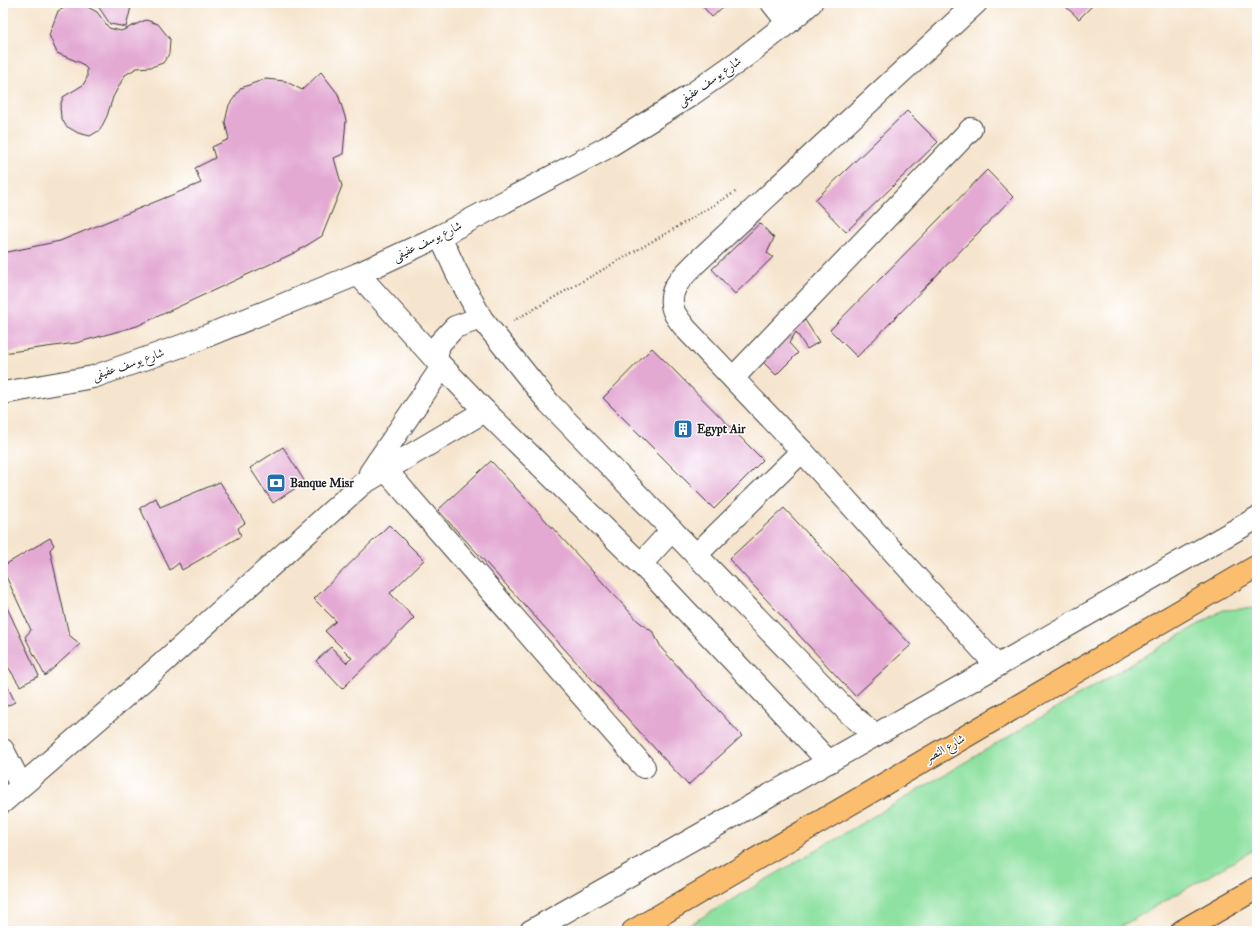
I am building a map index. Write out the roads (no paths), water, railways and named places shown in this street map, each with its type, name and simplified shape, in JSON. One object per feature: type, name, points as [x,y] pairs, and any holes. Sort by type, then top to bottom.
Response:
[{"type":"main road","name":"شارع النصر","points":[[632,931],[1257,566]]},
{"type":"main road","points":[[1182,931],[1257,888]]},
{"type":"street","points":[[772,3],[788,23]]},
{"type":"street","name":"شارع يوسف عفيفى","points":[[3,393],[93,377],[187,344],[358,274],[440,236],[606,148],[688,97],[739,61],[811,3]]},
{"type":"street","points":[[976,3],[698,261],[676,283],[672,298],[675,313],[686,330],[802,451],[998,666]]},
{"type":"street","points":[[733,378],[971,129]]},
{"type":"street","points":[[440,236],[456,271],[487,325],[549,403],[849,713],[876,734]]},
{"type":"street","points":[[358,274],[485,411],[641,564],[829,762]]},
{"type":"street","points":[[382,465],[439,363],[439,344],[454,327],[487,325]]},
{"type":"street","points":[[3,802],[145,679],[382,465],[485,411]]},
{"type":"street","points":[[696,555],[802,451]]},
{"type":"street","points":[[382,465],[644,767]]},
{"type":"street","points":[[531,931],[1257,518]]},
{"type":"street","points":[[641,564],[672,530]]},
{"type":"street","points":[[3,750],[21,785]]},
{"type":"place","name":"Egypt Air","points":[[683,429]]},
{"type":"place","name":"Banque Misr","points":[[276,483]]}]
